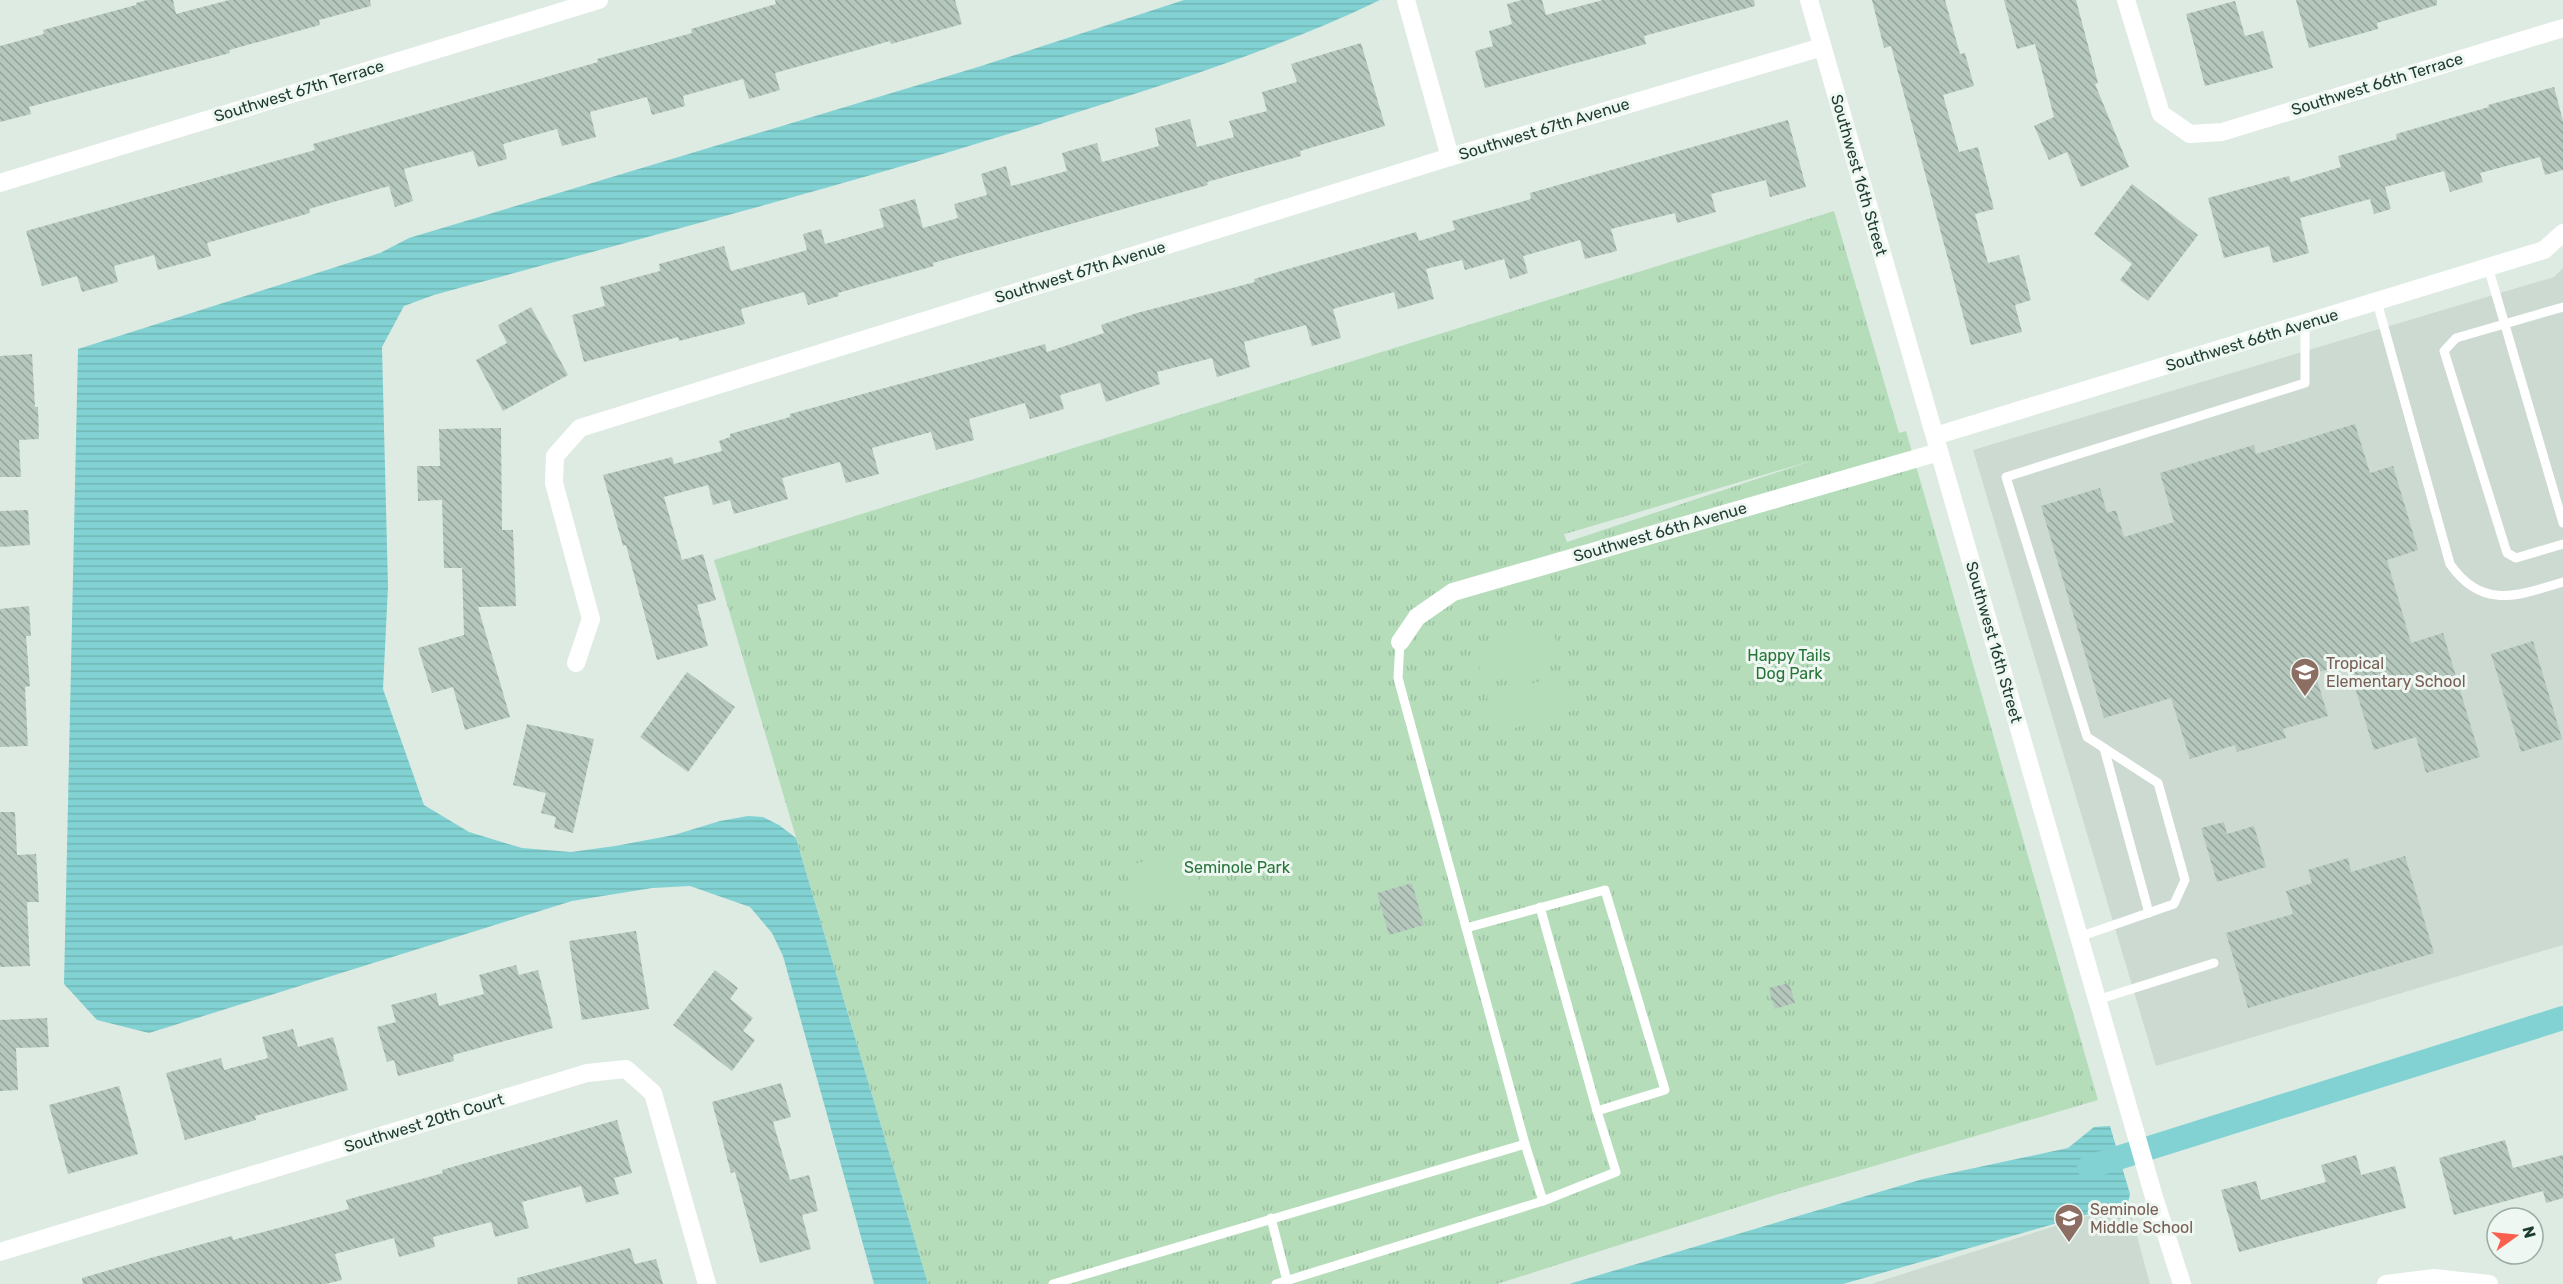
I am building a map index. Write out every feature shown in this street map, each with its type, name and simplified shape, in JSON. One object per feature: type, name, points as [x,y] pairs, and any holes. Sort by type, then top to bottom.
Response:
[{"type":"street","name":"Southwest 67th Terrace","points":[[0,183],[599,0]]},
{"type":"street","points":[[1406,0],[1450,157]]},
{"type":"street","name":"Southwest 16th Street","points":[[1809,0],[2127,1105],[2182,1284]]},
{"type":"street","name":"Southwest 66th Terrace","points":[[2126,0],[2161,114],[2190,134],[2222,132],[2563,28]]},
{"type":"street","name":"Southwest 67th Avenue","points":[[576,663],[591,619],[554,483],[555,456],[580,428],[1450,157],[1822,47]]},
{"type":"street","name":"Southwest 66th Avenue","points":[[1400,642],[1417,617],[1453,592],[1937,444],[2305,324],[2544,250],[2563,233]]},
{"type":"street","name":"Southwest 20th Court","points":[[0,1252],[587,1073],[626,1070],[653,1093],[707,1284]]},
{"type":"street","points":[[2386,1284],[2434,1278],[2489,1284]]},
{"type":"lane","points":[[2488,267],[2563,524]]},
{"type":"lane","points":[[2377,302],[2450,564],[2461,580],[2480,591],[2498,596],[2524,594],[2563,582]]},
{"type":"lane","points":[[2563,307],[2456,338],[2444,351],[2507,553],[2516,558],[2563,544]]},
{"type":"lane","points":[[2079,937],[2174,904],[2185,880],[2158,783],[2087,736],[2006,477],[2305,383],[2305,324]]},
{"type":"lane","points":[[1400,642],[1398,678],[1525,1144],[1543,1201]]},
{"type":"lane","points":[[2104,748],[2149,913]]},
{"type":"lane","points":[[1466,928],[1605,890],[1650,1032],[1665,1090],[1597,1111]]},
{"type":"lane","points":[[1276,1284],[1543,1201],[1616,1172],[1540,907]]},
{"type":"lane","points":[[2097,1000],[2214,963]]},
{"type":"lane","points":[[1053,1284],[1525,1144]]},
{"type":"lane","points":[[1271,1218],[1287,1281]]},
{"type":"shaded area","name":"Tropical Elementary School","points":[[2563,268],[2563,945],[2156,1066],[1973,450],[2554,277]]},
{"type":"shaded area","name":"Seminole Middle School","points":[[2128,1203],[2150,1284],[1871,1284]]},
{"type":"green space","name":"Seminole Park","points":[[1834,211],[1899,433],[1906,431],[2098,1100],[1779,1194],[1497,1284],[928,1284],[714,560]],"holes":[[[1814,460],[1567,542],[1564,534]]]},
{"type":"green space","points":[[1551,625],[1562,660],[1484,683],[1473,647]]},
{"type":"green space","points":[[1565,674],[1575,710],[1497,733],[1487,697]]},
{"type":"green space","points":[[1191,850],[1202,893],[1136,909],[1125,866]]},
{"type":"water","points":[[1184,0],[1380,0],[1263,50],[984,142],[434,295],[404,306],[382,347],[388,587],[383,689],[424,805],[469,832],[522,848],[571,852],[615,846],[674,835],[720,821],[748,816],[763,817],[779,825],[796,838],[928,1284],[874,1284],[783,956],[772,933],[750,907],[690,886],[652,888],[572,901],[149,1033],[97,1020],[64,984],[78,349],[380,253],[409,238],[978,67]]},
{"type":"water","points":[[2110,1126],[2130,1194],[2128,1203],[1843,1284],[1569,1284],[1923,1179],[2068,1148],[2094,1127]]},
{"type":"building","points":[[147,0],[173,0],[176,14],[229,0],[370,0],[371,6],[319,20],[320,25],[229,50],[230,53],[29,107],[31,114],[0,122],[0,46],[44,34],[43,30]]},
{"type":"building","points":[[775,0],[955,0],[962,24],[891,44],[890,41],[775,73],[780,90],[749,99],[743,79],[683,96],[685,106],[652,115],[647,97],[590,112],[596,137],[562,146],[557,129],[503,144],[507,159],[478,167],[473,151],[404,169],[413,201],[395,207],[389,186],[309,209],[310,213],[207,243],[211,256],[158,270],[154,255],[114,266],[118,282],[82,292],[77,276],[42,286],[26,231],[315,150],[313,144],[692,33],[691,29],[776,4]]},
{"type":"building","points":[[1522,0],[1542,0],[1546,15],[1603,0],[1754,0],[1755,6],[1644,36],[1646,44],[1485,88],[1475,51],[1493,46],[1489,31],[1512,24],[1507,4]]},
{"type":"building","points":[[1872,0],[1945,0],[1960,54],[1965,53],[1974,86],[1943,95],[1959,152],[1978,147],[1994,209],[1975,214],[1988,263],[2019,255],[2031,300],[2015,305],[2022,332],[1971,345],[1891,46],[1884,48]]},
{"type":"building","points":[[2004,0],[2076,0],[2098,83],[2095,84],[2129,167],[2081,187],[2067,152],[2049,160],[2034,126],[2054,117],[2035,44],[2017,49]]},
{"type":"building","points":[[2296,0],[2437,0],[2437,5],[2377,23],[2378,29],[2309,48]]},
{"type":"building","points":[[2235,1],[2245,36],[2263,31],[2273,68],[2205,86],[2186,14]]},
{"type":"building","points":[[1361,43],[1385,126],[1300,151],[1301,156],[1207,182],[1208,185],[933,263],[934,266],[838,293],[839,296],[808,305],[804,292],[741,309],[745,324],[679,341],[678,337],[584,362],[572,315],[605,306],[600,287],[660,271],[659,264],[724,246],[731,271],[807,250],[803,234],[821,229],[825,244],[884,227],[879,209],[915,199],[923,228],[958,218],[954,204],[987,195],[981,174],[1006,166],[1011,186],[1067,171],[1062,153],[1097,143],[1102,162],[1159,146],[1155,128],[1190,119],[1197,147],[1234,137],[1229,121],[1267,111],[1262,92],[1297,82],[1291,64]]},
{"type":"building","points":[[2554,87],[2563,121],[2563,170],[2545,175],[2540,157],[2480,173],[2483,182],[2450,192],[2444,171],[2385,187],[2391,209],[2374,214],[2370,199],[2300,218],[2309,253],[2273,263],[2269,246],[2224,258],[2208,198],[2289,176],[2291,182],[2341,167],[2338,156],[2397,139],[2396,134]]},
{"type":"building","points":[[1788,120],[1806,187],[1770,197],[1766,180],[1711,194],[1716,212],[1677,223],[1675,213],[1611,229],[1617,251],[1585,259],[1580,240],[1523,256],[1528,273],[1510,279],[1504,259],[1465,270],[1462,260],[1426,269],[1434,299],[1398,309],[1394,292],[1333,309],[1341,338],[1312,346],[1306,325],[1244,342],[1250,367],[1217,377],[1212,358],[1157,372],[1160,384],[1106,402],[1100,383],[1060,395],[1064,409],[1030,419],[1025,403],[969,419],[974,440],[936,450],[931,432],[872,448],[879,474],[846,483],[840,462],[782,478],[788,499],[734,514],[730,500],[713,505],[708,485],[664,497],[682,560],[703,554],[716,600],[697,605],[708,646],[657,660],[626,545],[623,546],[603,475],[672,457],[674,464],[722,451],[719,441],[730,437],[730,434],[790,417],[790,414],[1045,344],[1047,352],[1104,333],[1101,325],[1137,313],[1255,282],[1254,279],[1416,232],[1419,241],[1455,230],[1452,221],[1531,199],[1530,193]]},
{"type":"building","points":[[2132,184],[2198,235],[2148,301],[2120,280],[2132,264],[2094,234]]},
{"type":"building","points":[[531,307],[568,375],[503,411],[476,360],[507,343],[498,325]]},
{"type":"building","points":[[32,354],[39,439],[19,440],[21,477],[0,477],[0,356]]},
{"type":"building","points":[[2355,424],[2370,473],[2393,466],[2418,550],[2387,560],[2411,643],[2443,633],[2480,757],[2426,773],[2416,737],[2374,750],[2348,664],[2315,673],[2328,716],[2283,729],[2286,738],[2237,752],[2235,745],[2190,759],[2171,698],[2104,718],[2041,506],[2100,488],[2107,513],[2116,510],[2124,537],[2174,522],[2160,473],[2254,445],[2256,454]]},
{"type":"building","points":[[501,428],[502,530],[513,530],[516,606],[478,607],[510,717],[465,730],[453,687],[432,693],[418,648],[464,635],[462,568],[444,568],[442,500],[418,501],[417,466],[440,466],[439,429]]},
{"type":"building","points":[[28,510],[30,545],[0,547],[0,511]]},
{"type":"building","points":[[29,606],[31,636],[26,636],[30,686],[25,687],[28,746],[0,747],[0,609]]},
{"type":"building","points":[[2533,641],[2562,739],[2521,752],[2491,654]]},
{"type":"building","points":[[687,672],[735,707],[688,772],[640,737]]},
{"type":"building","points":[[527,724],[594,739],[573,833],[554,828],[556,817],[541,813],[546,793],[513,785]]},
{"type":"building","points":[[0,812],[15,812],[17,855],[36,854],[39,902],[27,902],[30,966],[0,967]]},
{"type":"building","points":[[2224,822],[2227,834],[2254,826],[2266,867],[2217,882],[2201,828]]},
{"type":"building","points":[[2405,856],[2434,953],[2248,1008],[2226,933],[2293,914],[2286,891],[2312,883],[2308,870],[2348,858],[2351,872]]},
{"type":"building","points":[[1412,883],[1424,925],[1389,935],[1377,893]]},
{"type":"building","points":[[636,931],[649,1009],[582,1020],[569,941]]},
{"type":"building","points":[[516,965],[519,975],[538,970],[553,1028],[453,1055],[454,1061],[398,1076],[394,1060],[387,1062],[377,1027],[396,1022],[391,1005],[436,993],[439,1006],[484,994],[479,975]]},
{"type":"building","points":[[715,970],[738,988],[730,999],[753,1018],[743,1031],[755,1040],[732,1071],[673,1025]]},
{"type":"building","points":[[1789,983],[1795,1003],[1775,1009],[1769,988]]},
{"type":"building","points":[[47,1018],[49,1047],[16,1048],[18,1090],[0,1091],[0,1020]]},
{"type":"building","points":[[293,1029],[298,1047],[333,1037],[348,1090],[255,1116],[256,1120],[185,1140],[166,1073],[221,1058],[224,1070],[268,1058],[262,1037]]},
{"type":"building","points":[[781,1083],[791,1117],[773,1122],[790,1180],[809,1175],[818,1211],[802,1215],[811,1249],[760,1263],[735,1172],[731,1173],[712,1102]]},
{"type":"building","points":[[119,1086],[138,1154],[68,1174],[49,1105]]},
{"type":"building","points":[[617,1120],[632,1173],[614,1178],[619,1194],[586,1203],[581,1186],[522,1202],[529,1228],[495,1237],[491,1222],[433,1237],[435,1247],[399,1257],[394,1238],[335,1254],[342,1280],[325,1284],[83,1284],[82,1278],[154,1257],[232,1236],[233,1240],[349,1209],[346,1200]]},
{"type":"building","points":[[2505,1140],[2513,1168],[2563,1155],[2563,1198],[2546,1203],[2543,1191],[2454,1215],[2439,1158]]},
{"type":"building","points":[[2356,1155],[2361,1175],[2395,1166],[2406,1208],[2239,1252],[2221,1190],[2256,1181],[2261,1200],[2326,1182],[2321,1165]]},
{"type":"building","points":[[630,1248],[635,1264],[656,1259],[663,1284],[518,1284],[517,1278]]},
{"type":"waterway","points":[[2089,1167],[2563,1018]]},
{"type":"place","name":"Tropical Elementary School","points":[[2305,698]]},
{"type":"place","name":"Seminole Middle School","points":[[2069,1244]]},
{"type":"park label","name":"Happy Tails Dog Park","points":[[1789,664]]}]
